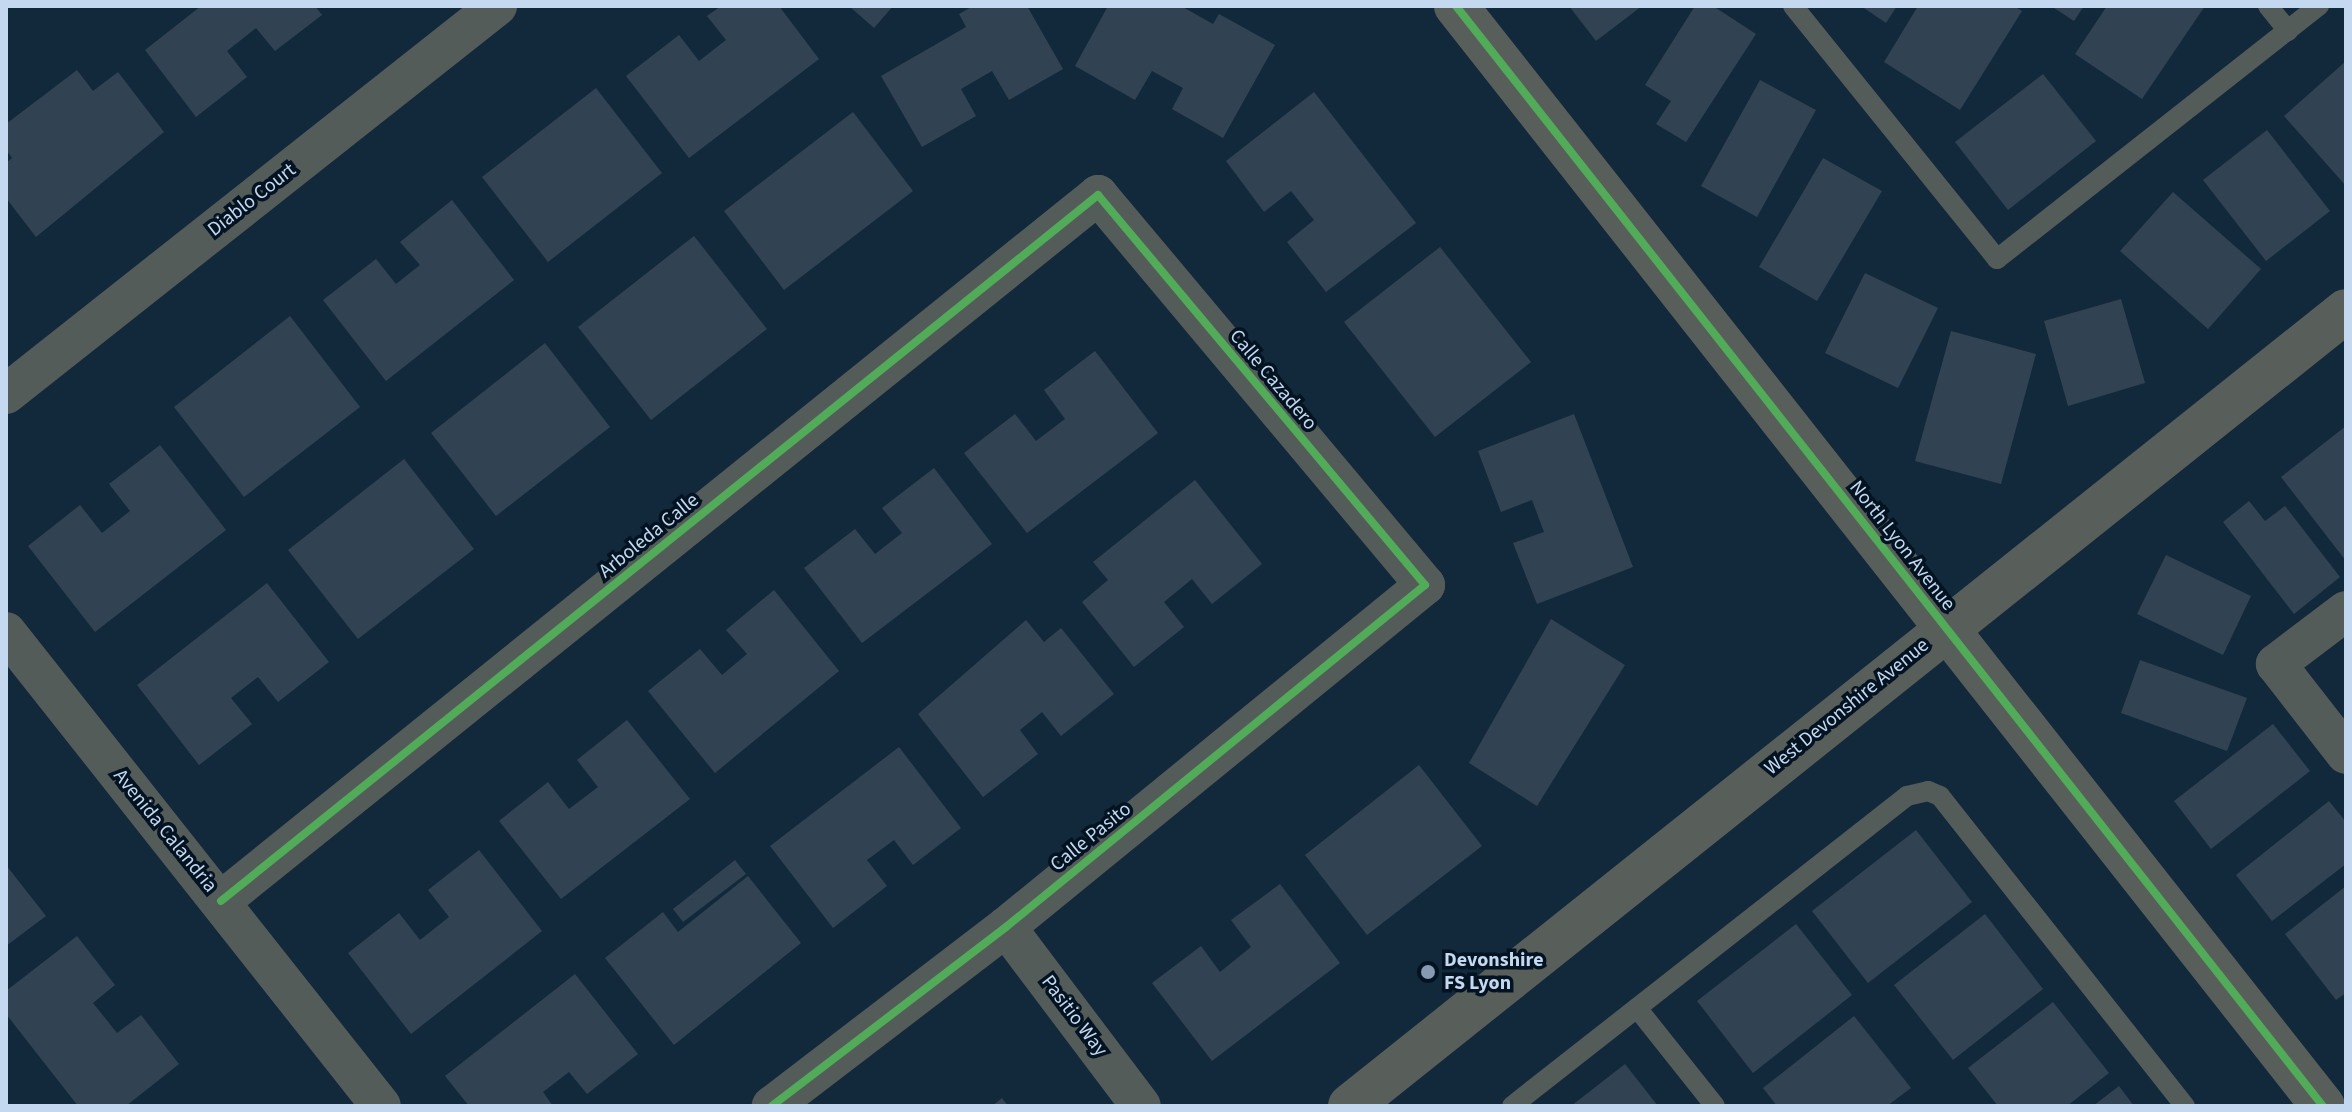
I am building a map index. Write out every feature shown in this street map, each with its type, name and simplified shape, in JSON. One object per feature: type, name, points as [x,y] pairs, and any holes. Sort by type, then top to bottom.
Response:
[{"type":"street","name":"Diablo Court","points":[[6,394],[497,6]]},
{"type":"street","name":"North Lyon Avenue","points":[[1470,11],[1946,627],[2323,1106]]},
{"type":"street","name":"Calle Cazadero","points":[[1098,195],[1425,585]]},
{"type":"street","name":"Arboleda Calle","points":[[221,901],[1098,195]]},
{"type":"street","name":"West Devonshire Avenue","points":[[1350,1106],[1946,627],[2346,311]]},
{"type":"street","name":"Calle Pasito","points":[[772,1106],[1006,927],[1425,585]]},
{"type":"street","points":[[2346,611],[2276,664],[2346,754]]},
{"type":"street","name":"Avenida Calandria","points":[[6,632],[381,1106]]},
{"type":"street","name":"Pasitio Way","points":[[1006,927],[1141,1106]]},
{"type":"lane","points":[[1793,6],[1997,259],[2319,6]]},
{"type":"lane","points":[[2268,6],[2288,31]]},
{"type":"lane","points":[[1512,1106],[1907,796],[1934,792],[2185,1106]]},
{"type":"lane","points":[[1637,1008],[1715,1106]]},
{"type":"building","points":[[201,6],[315,6],[322,15],[275,51],[256,28],[227,51],[247,77],[196,117],[145,50]]},
{"type":"building","points":[[721,6],[779,6],[819,59],[689,158],[626,76],[679,35],[699,61],[726,40],[707,16]]},
{"type":"building","points":[[849,6],[893,6],[874,28]]},
{"type":"building","points":[[973,6],[1027,6],[1063,69],[1009,100],[992,71],[961,89],[976,116],[922,147],[881,76],[966,27],[959,14]]},
{"type":"building","points":[[1108,6],[1181,6],[1213,24],[1219,14],[1275,45],[1223,138],[1172,109],[1183,88],[1152,71],[1135,100],[1075,66]]},
{"type":"building","points":[[1569,6],[1642,6],[1596,41]]},
{"type":"building","points":[[1695,6],[1713,6],[1756,34],[1686,142],[1656,124],[1671,101],[1645,85]]},
{"type":"building","points":[[1861,6],[1897,6],[1886,23]]},
{"type":"building","points":[[1918,6],[2014,6],[2022,11],[1960,110],[1884,62]]},
{"type":"building","points":[[2051,6],[2084,6],[2074,21]]},
{"type":"building","points":[[2107,6],[2205,6],[2142,99],[2075,54]]},
{"type":"building","points":[[2346,61],[2346,186],[2284,116]]},
{"type":"building","points":[[77,70],[93,91],[118,72],[164,132],[36,237],[6,198],[6,163],[12,158],[6,150],[6,124]]},
{"type":"building","points":[[2043,74],[2096,141],[2008,210],[1955,142]]},
{"type":"building","points":[[1760,80],[1816,110],[1757,217],[1701,186]]},
{"type":"building","points":[[596,88],[662,173],[548,262],[482,177]]},
{"type":"building","points":[[1314,92],[1416,223],[1326,292],[1287,242],[1314,220],[1291,191],[1264,212],[1226,161]]},
{"type":"building","points":[[853,112],[913,191],[784,290],[724,211]]},
{"type":"building","points":[[2267,130],[2330,211],[2266,261],[2203,180]]},
{"type":"building","points":[[1823,158],[1882,191],[1817,301],[1759,267]]},
{"type":"building","points":[[2173,192],[2261,269],[2208,329],[2120,251]]},
{"type":"building","points":[[452,200],[514,280],[386,381],[323,300],[376,259],[396,284],[420,265],[400,242]]},
{"type":"building","points":[[694,236],[767,329],[651,420],[578,327]]},
{"type":"building","points":[[1440,247],[1531,362],[1435,437],[1344,322]]},
{"type":"building","points":[[1865,273],[1938,308],[1898,388],[1825,353]]},
{"type":"building","points":[[2121,299],[2145,383],[2068,406],[2044,321]]},
{"type":"building","points":[[290,316],[360,407],[244,497],[174,407]]},
{"type":"building","points":[[1951,331],[2036,354],[2001,484],[1915,461]]},
{"type":"building","points":[[545,343],[610,427],[496,516],[431,433]]},
{"type":"building","points":[[1095,351],[1158,433],[1027,533],[964,453],[1015,414],[1036,441],[1065,419],[1044,390]]},
{"type":"building","points":[[1574,414],[1633,567],[1537,604],[1513,543],[1544,532],[1532,500],[1501,512],[1478,451]]},
{"type":"building","points":[[2346,426],[2346,561],[2281,477]]},
{"type":"building","points":[[160,445],[226,530],[95,632],[28,546],[80,505],[102,533],[130,511],[109,484]]},
{"type":"building","points":[[404,459],[474,549],[358,639],[288,550]]},
{"type":"building","points":[[934,468],[992,544],[862,643],[804,568],[855,529],[875,554],[902,533],[882,508]]},
{"type":"building","points":[[1195,480],[1262,564],[1212,604],[1192,579],[1164,602],[1184,627],[1134,667],[1082,602],[1108,580],[1093,562]]},
{"type":"building","points":[[2249,501],[2265,521],[2285,506],[2340,577],[2294,614],[2223,522]]},
{"type":"building","points":[[2166,555],[2251,596],[2223,655],[2137,614]]},
{"type":"building","points":[[267,583],[329,662],[278,702],[258,677],[231,698],[252,724],[199,765],[137,685]]},
{"type":"building","points":[[774,590],[839,671],[715,773],[648,691],[700,649],[722,675],[747,654],[726,630]]},
{"type":"building","points":[[1551,619],[1625,665],[1537,806],[1469,763]]},
{"type":"building","points":[[1026,620],[1044,642],[1061,628],[1114,694],[1061,736],[1042,712],[1020,730],[1038,754],[983,797],[918,714]]},
{"type":"building","points":[[2140,660],[2247,698],[2227,751],[2121,713]]},
{"type":"building","points":[[627,720],[690,799],[561,899],[499,821],[548,782],[569,809],[598,787],[577,760]]},
{"type":"building","points":[[2273,724],[2310,771],[2211,849],[2174,801]]},
{"type":"building","points":[[899,747],[961,828],[913,865],[894,840],[867,860],[887,886],[833,928],[770,846]]},
{"type":"building","points":[[1419,765],[1482,846],[1367,935],[1305,855]]},
{"type":"building","points":[[2329,801],[2346,822],[2346,864],[2272,921],[2236,875]]},
{"type":"building","points":[[1916,830],[1972,902],[1868,983],[1812,911]]},
{"type":"building","points":[[479,850],[542,931],[411,1034],[348,953],[399,913],[420,940],[449,917],[428,890]]},
{"type":"building","points":[[735,860],[746,874],[683,922],[673,909]]},
{"type":"building","points":[[6,865],[46,916],[6,946]]},
{"type":"building","points":[[748,876],[801,943],[674,1045],[605,958],[663,912],[678,932]]},
{"type":"building","points":[[1280,884],[1340,963],[1212,1061],[1152,983],[1201,946],[1220,972],[1251,947],[1231,920]]},
{"type":"building","points":[[2346,886],[2346,993],[2336,1000],[2285,934]]},
{"type":"building","points":[[1985,914],[2043,989],[1953,1060],[1894,985]]},
{"type":"building","points":[[1796,924],[1852,995],[1753,1073],[1697,1001]]},
{"type":"building","points":[[77,936],[115,985],[93,1003],[117,1033],[141,1015],[179,1064],[126,1106],[78,1106],[6,1014],[6,991]]},
{"type":"building","points":[[575,974],[638,1054],[587,1094],[569,1072],[543,1092],[553,1106],[469,1106],[445,1076]]},
{"type":"building","points":[[2053,1002],[2109,1073],[2067,1106],[1998,1106],[1968,1068]]},
{"type":"building","points":[[1854,1016],[1911,1088],[1887,1106],[1777,1106],[1763,1088]]},
{"type":"building","points":[[1625,1064],[1658,1106],[1571,1106]]},
{"type":"building","points":[[2119,1086],[2134,1106],[2093,1106]]},
{"type":"building","points":[[1002,1098],[1008,1106],[992,1106]]},
{"type":"cycle path","points":[[1456,6],[2323,1106]]},
{"type":"cycle path","points":[[221,901],[1098,195],[1425,585],[1006,927],[772,1106]]},
{"type":"place","name":"Devonshire FS Lyon","points":[[1428,972]]}]
